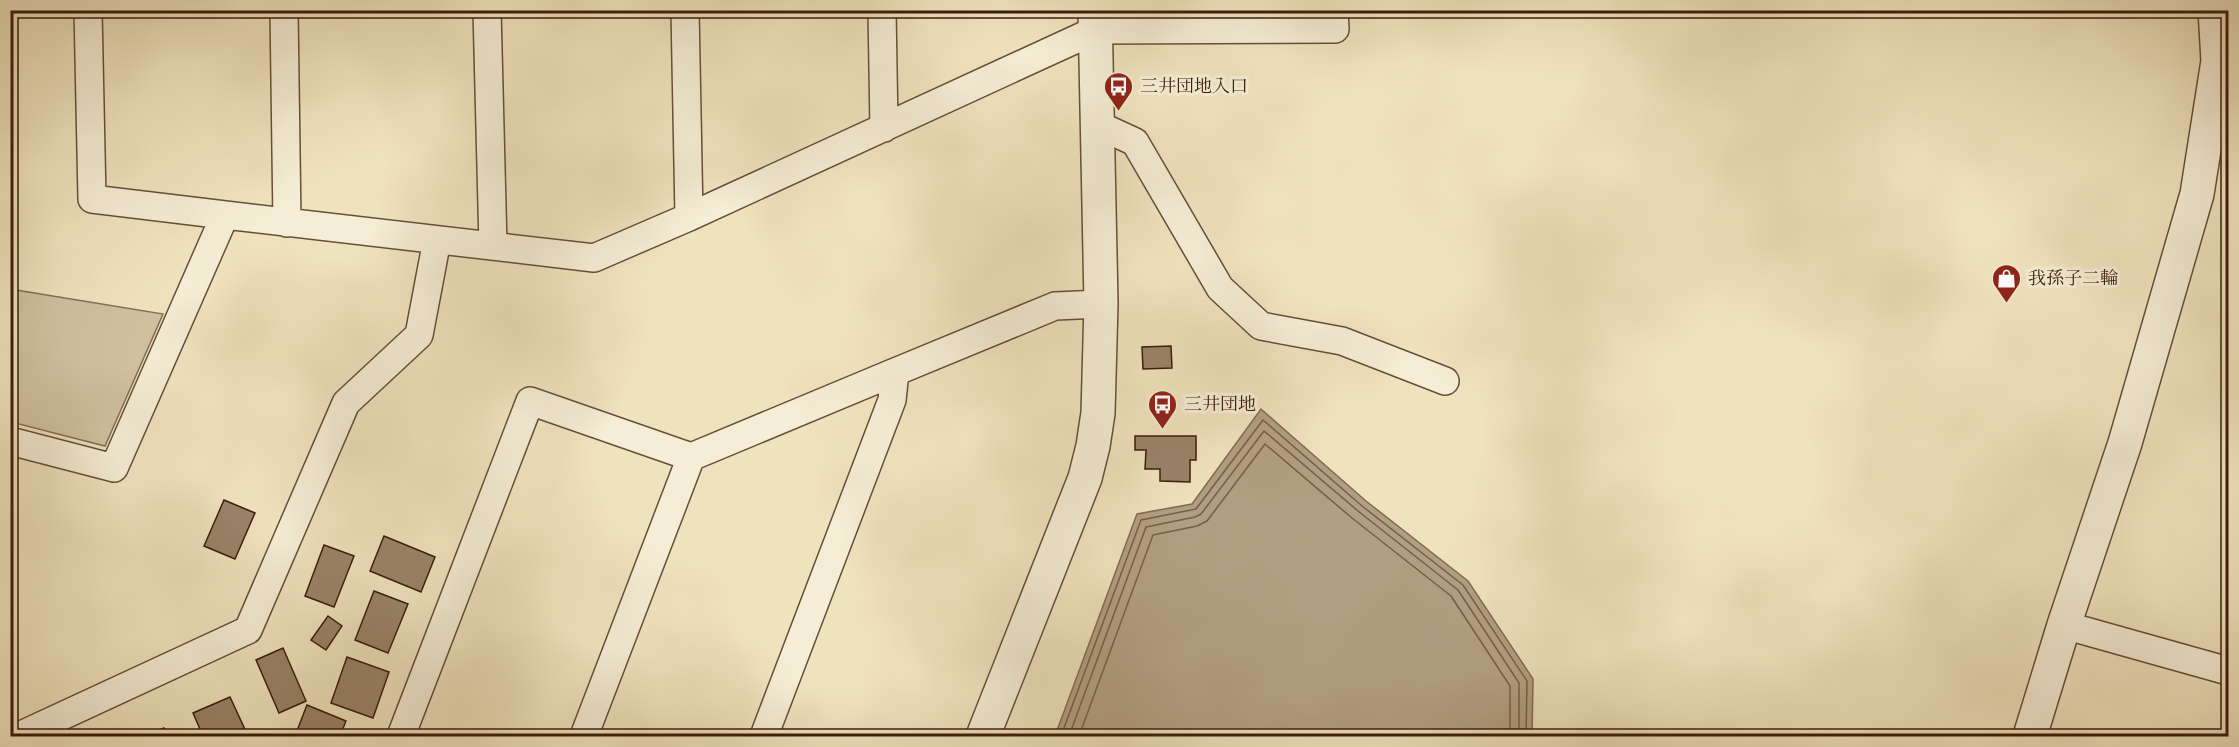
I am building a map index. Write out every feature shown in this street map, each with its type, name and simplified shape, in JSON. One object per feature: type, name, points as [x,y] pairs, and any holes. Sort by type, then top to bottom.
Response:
[{"type":"street","points":[[88,10],[92,199],[594,258],[884,128],[1096,20],[1335,29],[1334,10]]},
{"type":"street","points":[[284,10],[287,223]]},
{"type":"street","points":[[487,10],[493,246]]},
{"type":"street","points":[[685,10],[689,217]]},
{"type":"street","points":[[882,10],[884,128]]},
{"type":"street","points":[[2030,736],[2064,625],[2125,443],[2197,194],[2218,61],[2215,10]]},
{"type":"street","points":[[984,736],[1085,478],[1098,413],[1101,304],[1096,20]]},
{"type":"street","points":[[1098,125],[1135,142],[1220,288],[1260,326],[1342,341],[1445,381]]},
{"type":"street","points":[[10,441],[114,468],[225,215]]},
{"type":"street","points":[[19,736],[248,630],[346,403],[419,335],[438,240]]},
{"type":"street","points":[[401,736],[530,401],[691,457],[1055,306],[1101,304]]},
{"type":"street","points":[[764,736],[892,399],[895,372]]},
{"type":"street","points":[[584,736],[691,457]]},
{"type":"street","points":[[2064,625],[2229,671]]},
{"type":"shaded area","points":[[10,289],[163,314],[105,446],[11,422]]},
{"type":"water","points":[[1261,409],[1366,501],[1468,581],[1533,679],[1532,736],[1055,736],[1137,514],[1192,504]]},
{"type":"building","points":[[1171,346],[1172,368],[1143,369],[1142,347]]},
{"type":"building","points":[[1135,436],[1196,436],[1196,460],[1190,460],[1190,482],[1160,481],[1160,469],[1145,469],[1146,450],[1135,450]]},
{"type":"building","points":[[224,500],[255,513],[235,559],[204,546]]},
{"type":"building","points":[[384,536],[435,557],[421,592],[370,571]]},
{"type":"building","points":[[324,545],[354,556],[334,607],[305,596]]},
{"type":"building","points":[[374,591],[408,604],[388,653],[355,640]]},
{"type":"building","points":[[328,616],[342,626],[326,650],[311,640]]},
{"type":"building","points":[[283,648],[306,701],[279,713],[256,660]]},
{"type":"building","points":[[347,657],[389,672],[373,718],[331,703]]},
{"type":"building","points":[[230,697],[248,736],[203,736],[193,713]]},
{"type":"building","points":[[307,705],[346,721],[340,736],[295,736]]},
{"type":"building","points":[[164,728],[168,736],[145,736]]},
{"type":"place","name":"三井団地入口","points":[[1119,112]]},
{"type":"place","name":"我孫子二輪","points":[[2007,304]]},
{"type":"place","name":"三井団地","points":[[1163,430]]}]
